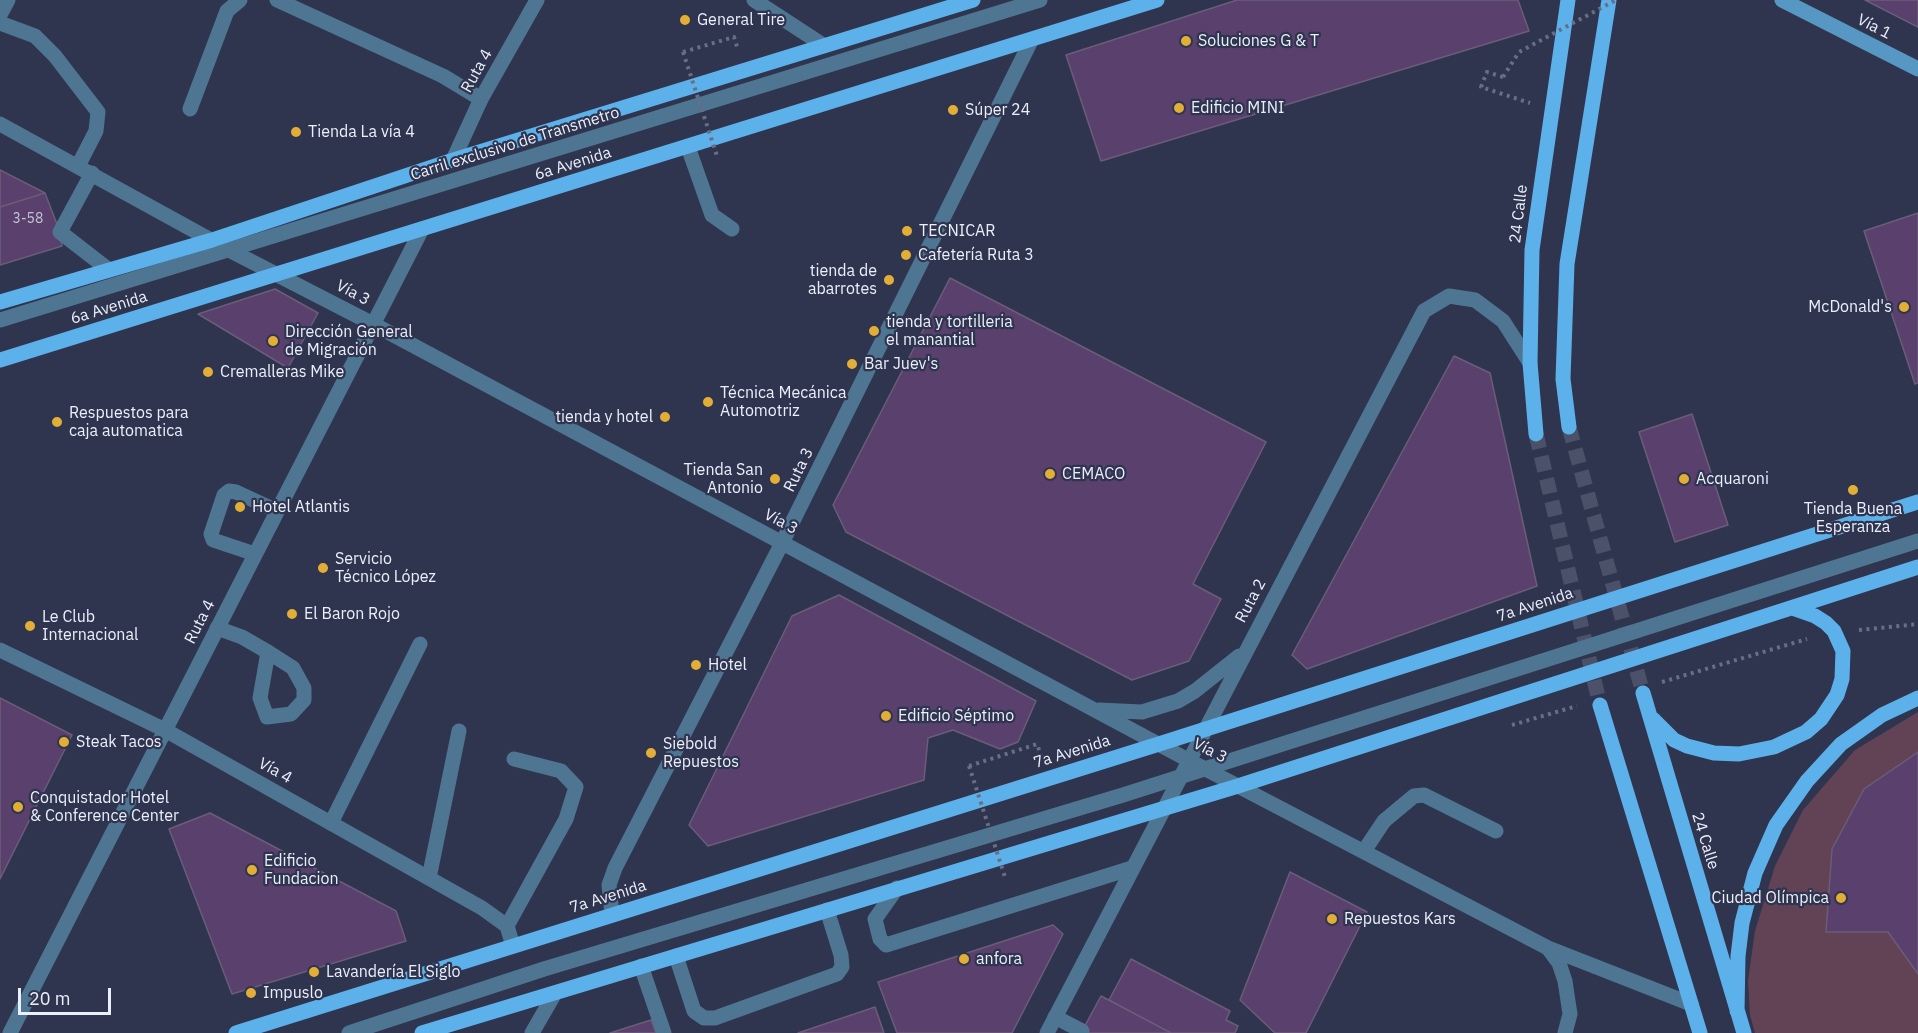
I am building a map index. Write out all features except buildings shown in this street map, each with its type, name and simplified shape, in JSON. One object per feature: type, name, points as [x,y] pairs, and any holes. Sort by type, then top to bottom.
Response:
[{"type":"main road","points":[[0,302],[212,240],[453,160],[973,0]]},
{"type":"main road","name":"6a Avenida","points":[[0,360],[280,275],[1157,0]]},
{"type":"main road","name":"24 Calle","points":[[1536,434],[1530,363],[1532,249],[1568,0]]},
{"type":"main road","points":[[1569,427],[1563,379],[1567,264],[1609,0]]},
{"type":"main road","name":"7a Avenida","points":[[236,1033],[1159,744],[1918,502]]},
{"type":"main road","points":[[422,1033],[1238,786],[1918,567]]},
{"type":"main road","points":[[1649,715],[1674,740],[1714,753],[1739,754],[1774,747],[1806,732],[1821,719],[1837,695],[1842,679],[1843,651],[1834,631],[1826,623],[1815,616],[1792,608]]},
{"type":"main road","name":"24 Calle","points":[[1643,693],[1744,1033]]},
{"type":"main road","points":[[1737,1011],[1738,956],[1742,923],[1755,873],[1776,825],[1807,780],[1841,744],[1882,715],[1918,698]]},
{"type":"main road","points":[[1600,705],[1700,1033]]},
{"type":"street","points":[[0,15],[8,0]]},
{"type":"street","points":[[190,109],[227,11],[240,0]]},
{"type":"street","points":[[277,0],[443,76],[482,99]]},
{"type":"street","name":"Ruta 4","points":[[453,160],[482,99],[537,0]]},
{"type":"street","points":[[754,0],[823,45]]},
{"type":"street","name":"Carril exclusivo de Transmetro","points":[[0,320],[231,251],[1040,0]]},
{"type":"street","name":"Vía 1","points":[[1782,0],[1918,69]]},
{"type":"street","points":[[0,23],[35,36],[54,56],[98,112],[96,131],[85,169],[60,232],[109,270]]},
{"type":"street","name":"Ruta 3","points":[[612,915],[609,885],[615,868],[782,543],[1031,41]]},
{"type":"street","name":"Vía 3","points":[[0,124],[231,251],[373,324],[1190,761],[1548,948],[1691,1004]]},
{"type":"street","points":[[688,147],[712,215],[732,229]]},
{"type":"street","name":"Ruta 4","points":[[10,1033],[422,229]]},
{"type":"street","name":"Ruta 2","points":[[1047,1033],[1424,311],[1438,301],[1449,297],[1475,300],[1503,321],[1530,363]]},
{"type":"street","points":[[255,554],[213,540],[211,534],[224,495],[229,491],[237,492],[277,511]]},
{"type":"street","points":[[349,1033],[544,969],[1182,776],[1918,541]]},
{"type":"street","points":[[217,628],[268,652]]},
{"type":"street","points":[[331,823],[420,644]]},
{"type":"street","name":"Vía 4","points":[[0,650],[165,730],[482,908],[507,926]]},
{"type":"street","points":[[1093,709],[1142,712],[1178,701],[1203,686],[1245,651]]},
{"type":"street","points":[[429,878],[459,731]]},
{"type":"street","points":[[513,946],[507,926],[566,819],[576,787],[561,771],[514,759]]},
{"type":"street","points":[[1364,851],[1384,821],[1414,796],[1424,795],[1496,831]]},
{"type":"street","points":[[897,888],[875,919],[880,939],[886,945],[1132,868]]},
{"type":"street","points":[[676,956],[694,1011],[704,1018],[715,1018],[837,974],[842,967],[841,955],[827,910]]},
{"type":"street","points":[[1548,948],[1559,963],[1565,981],[1570,1014],[1565,1033]]},
{"type":"street","points":[[641,966],[664,1033]]},
{"type":"street","points":[[532,1033],[555,993]]},
{"type":"street","points":[[1055,1017],[1082,1031]]},
{"type":"path","points":[[1513,97],[1481,87],[1487,72],[1503,77],[1519,52],[1616,0]]},
{"type":"path","points":[[718,159],[683,52],[734,37]]},
{"type":"path","points":[[1005,877],[969,766],[1037,744]]},
{"type":"shaded area","name":"Ciudad Olímpica","points":[[1918,712],[1918,1033],[1755,1033],[1750,1015],[1748,980],[1755,931],[1775,866],[1803,810],[1855,750]]},
{"type":"tunnel","points":[[1569,427],[1643,693]]},
{"type":"tunnel","points":[[1536,434],[1600,705]]},
{"type":"place","name":"General Tire","points":[[685,20]]},
{"type":"place","name":"Soluciones G & T","points":[[1186,41]]},
{"type":"place","name":"Edificio MINI","points":[[1179,108]]},
{"type":"place","name":"Súper 24","points":[[953,110]]},
{"type":"place","name":"Tienda La vía 4","points":[[296,132]]},
{"type":"place","name":"TECNICAR","points":[[907,231]]},
{"type":"place","name":"Cafetería Ruta 3","points":[[906,255]]},
{"type":"place","name":"tienda de abarrotes","points":[[889,280]]},
{"type":"place","name":"McDonald's","points":[[1904,307]]},
{"type":"place","name":"tienda y tortilleria el manantial","points":[[874,331]]},
{"type":"place","name":"Dirección General de Migración","points":[[273,341]]},
{"type":"place","name":"Bar Juev's","points":[[852,364]]},
{"type":"place","name":"Cremalleras Mike","points":[[208,372]]},
{"type":"place","name":"Técnica Mecánica Automotriz","points":[[708,402]]},
{"type":"place","name":"tienda y hotel","points":[[665,417]]},
{"type":"place","name":"Respuestos para caja automatica","points":[[57,422]]},
{"type":"place","name":"CEMACO","points":[[1050,474]]},
{"type":"place","name":"Tienda San Antonio","points":[[775,479]]},
{"type":"place","name":"Acquaroni","points":[[1684,479]]},
{"type":"place","name":"Tienda Buena Esperanza","points":[[1853,490]]},
{"type":"place","name":"Hotel Atlantis","points":[[240,507]]},
{"type":"place","name":"Servicio Técnico López","points":[[323,568]]},
{"type":"place","name":"El Baron Rojo","points":[[292,614]]},
{"type":"place","name":"Le Club Internacional","points":[[30,626]]},
{"type":"place","name":"Hotel","points":[[696,665]]},
{"type":"place","name":"Edificio Séptimo","points":[[886,716]]},
{"type":"place","name":"Steak Tacos","points":[[64,742]]},
{"type":"place","name":"Siebold Repuestos","points":[[651,753]]},
{"type":"place","name":"Conquistador Hotel & Conference Center","points":[[18,807]]},
{"type":"place","name":"Edificio Fundacion","points":[[252,870]]},
{"type":"place","name":"Ciudad Olímpica","points":[[1841,898]]},
{"type":"place","name":"Repuestos Kars","points":[[1332,919]]},
{"type":"place","name":"anfora","points":[[964,959]]},
{"type":"place","name":"Lavandería El Siglo","points":[[314,972]]},
{"type":"place","name":"Impuslo","points":[[251,993]]}]
